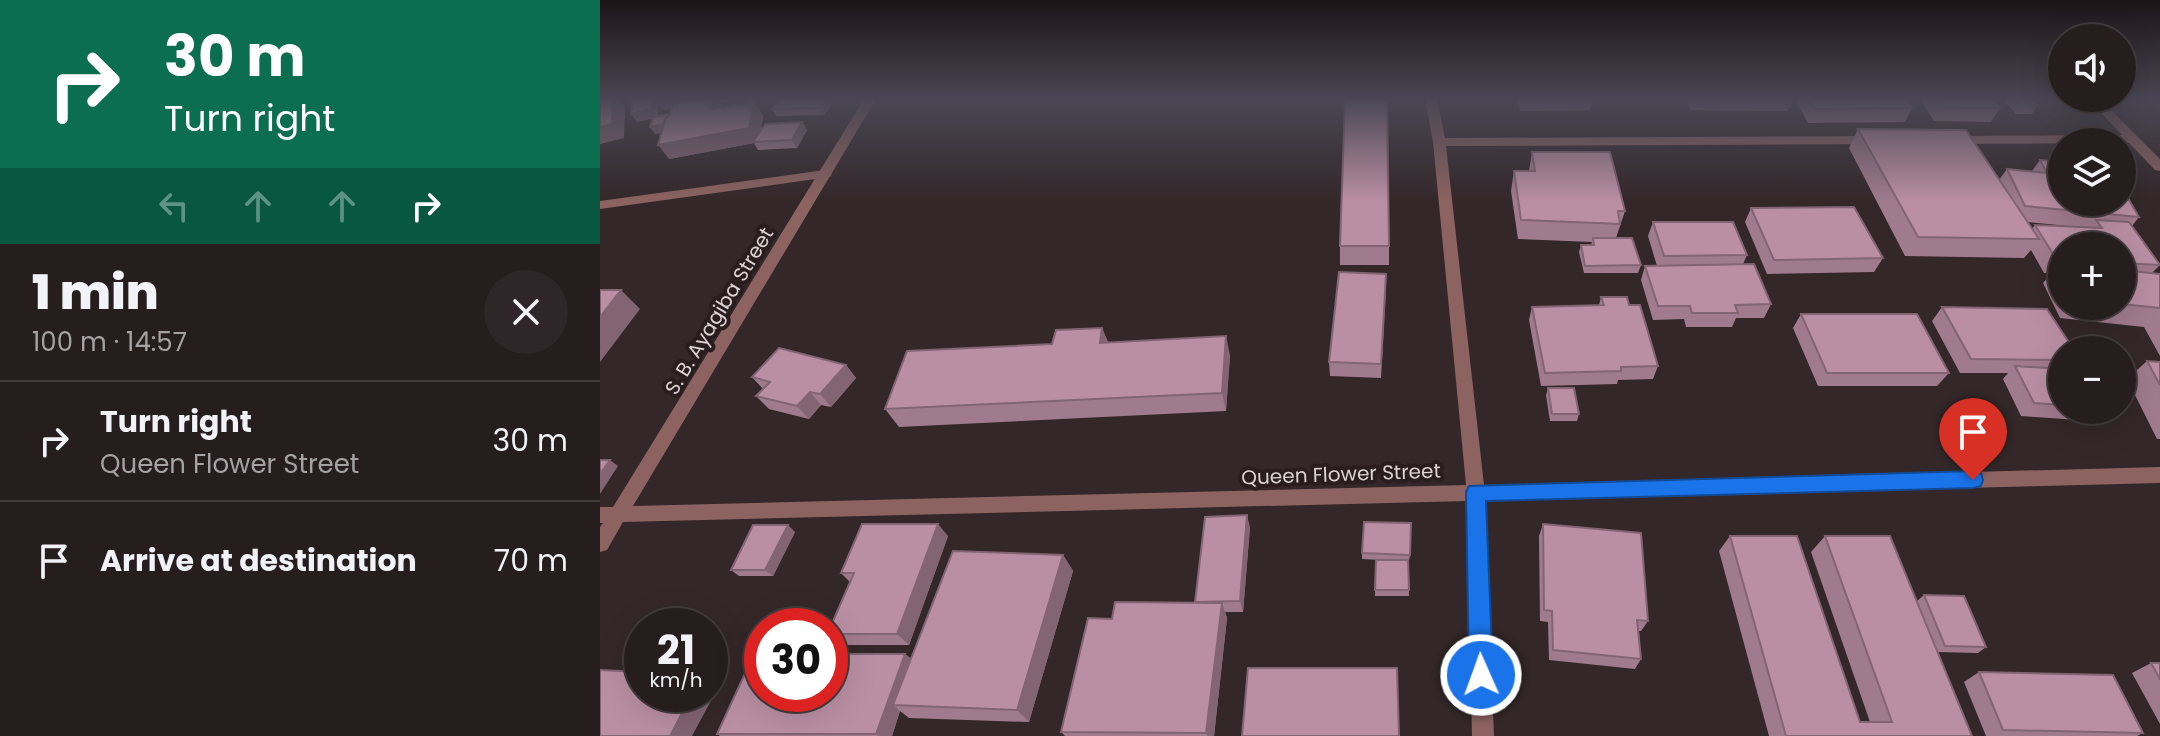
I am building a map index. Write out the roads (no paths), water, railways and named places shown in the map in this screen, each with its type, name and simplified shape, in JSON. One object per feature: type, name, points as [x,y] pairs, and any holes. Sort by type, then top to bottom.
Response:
[{"type":"street","name":"S. B. Ayagiba Street","points":[[600,544],[609,515],[849,133]]},
{"type":"street","points":[[1437,133],[1476,492],[1483,736]]},
{"type":"street","points":[[1942,140],[2048,139]]},
{"type":"street","points":[[1439,142],[1895,140]]},
{"type":"street","points":[[2136,144],[2160,167]]},
{"type":"street","points":[[600,205],[825,174]]},
{"type":"street","name":"Queen Flower Street","points":[[609,515],[2160,475]]}]
